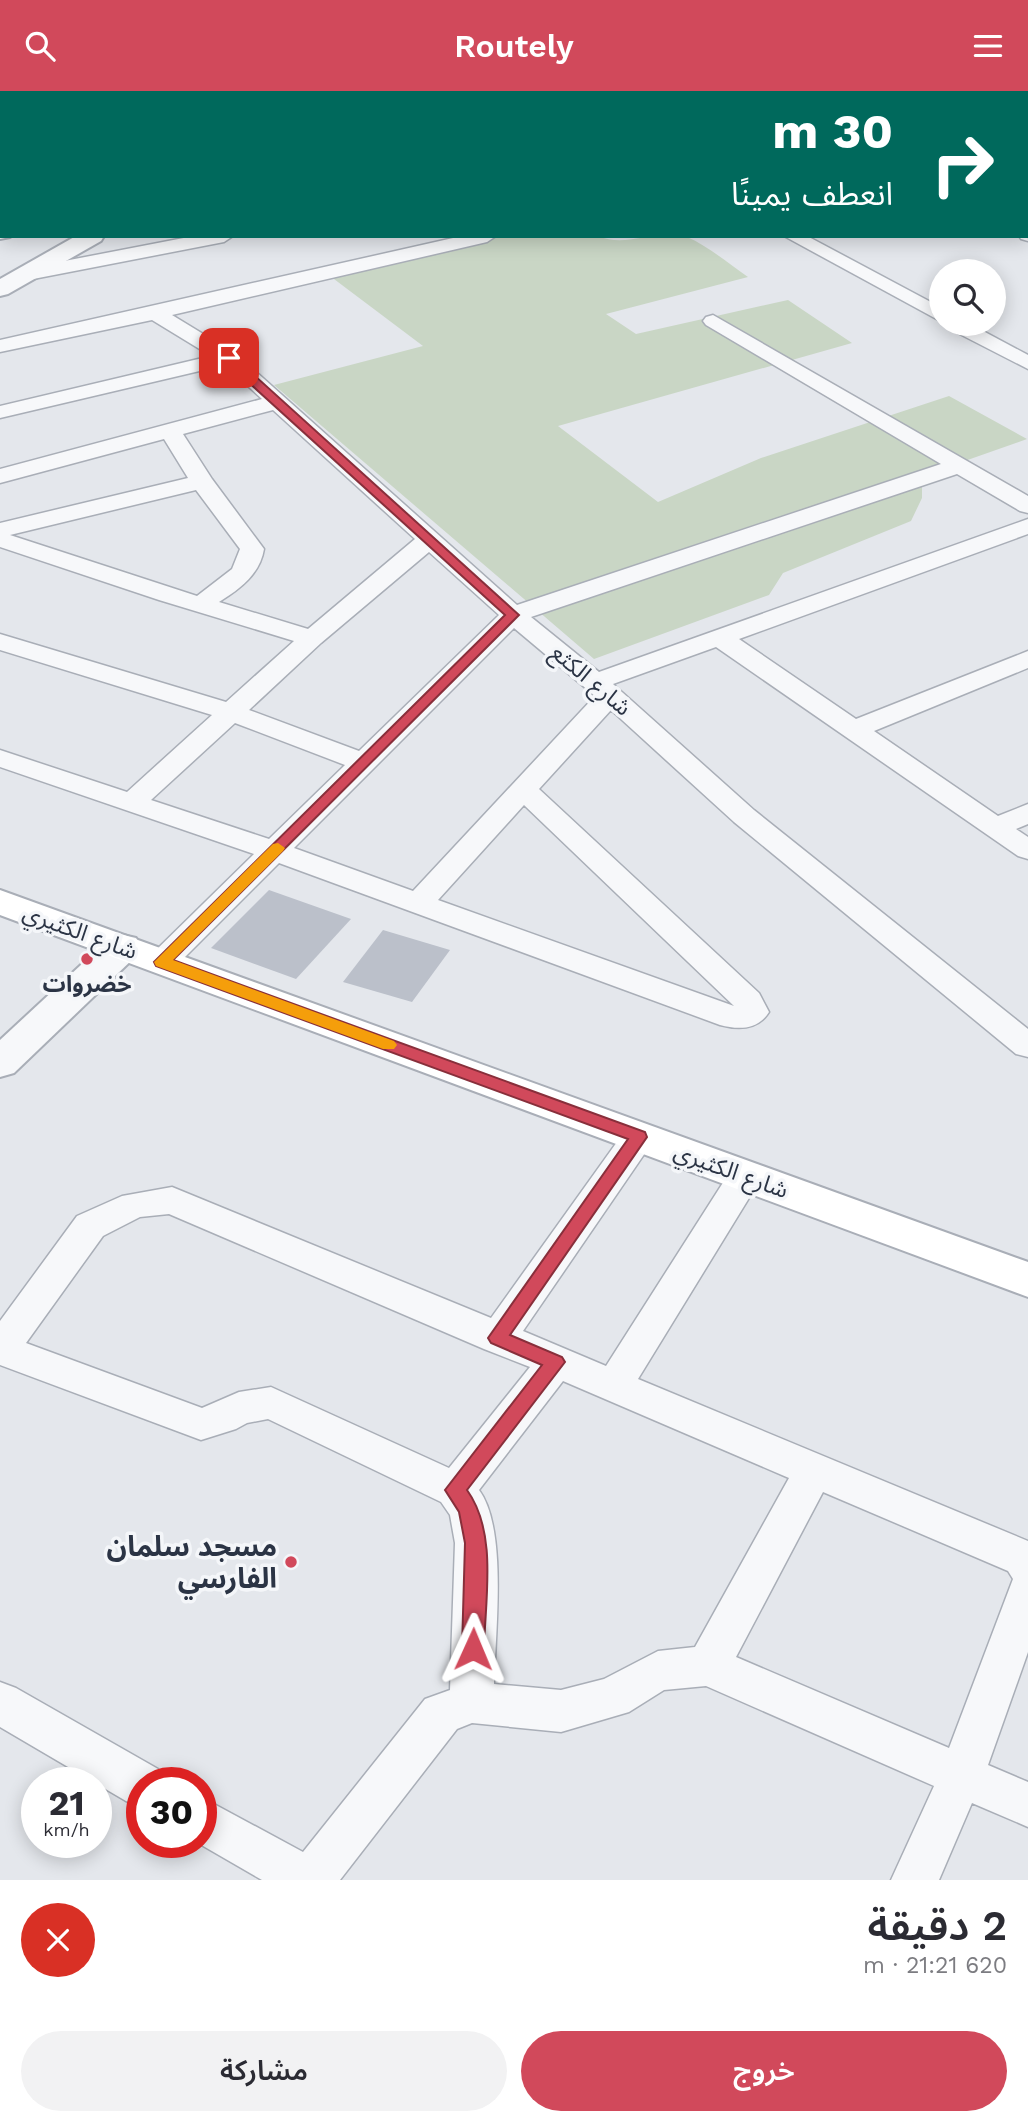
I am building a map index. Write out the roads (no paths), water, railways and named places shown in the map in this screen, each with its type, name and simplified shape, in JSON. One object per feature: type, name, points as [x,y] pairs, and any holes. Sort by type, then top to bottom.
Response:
[{"type":"main road","name":"شارع الكثيري","points":[[0,902],[1028,1280]]},
{"type":"street","points":[[0,289],[28,274],[61,244],[85,238]]},
{"type":"street","points":[[28,274],[214,238]]},
{"type":"street","points":[[399,238],[419,252]]},
{"type":"street","points":[[0,346],[478,238]]},
{"type":"street","points":[[797,238],[929,310]]},
{"type":"street","name":"شارع الكثع","points":[[155,313],[229,358],[513,615],[603,689],[744,816],[1028,1046]]},
{"type":"street","points":[[713,321],[1028,506]]},
{"type":"street","points":[[977,336],[1028,363]]},
{"type":"street","points":[[0,412],[229,358]]},
{"type":"street","points":[[0,476],[277,402]]},
{"type":"street","points":[[170,431],[202,482],[252,548],[252,561],[246,570],[201,604]]},
{"type":"street","points":[[162,962],[513,615],[958,466]]},
{"type":"street","points":[[0,530],[202,482]]},
{"type":"street","points":[[418,903],[524,790],[603,689],[719,638],[1028,526]]},
{"type":"street","points":[[0,539],[168,596],[312,638]]},
{"type":"street","points":[[131,803],[312,638],[429,540]]},
{"type":"street","points":[[719,638],[1028,850]]},
{"type":"street","points":[[0,642],[230,712],[365,763]]},
{"type":"street","points":[[854,730],[1028,659]]},
{"type":"street","points":[[0,758],[274,851],[731,1017],[746,1017],[753,1012],[748,1000],[524,790]]},
{"type":"street","points":[[996,827],[1028,813]]},
{"type":"street","points":[[0,1063],[122,947]]},
{"type":"street","points":[[498,1338],[639,1137]]},
{"type":"street","points":[[613,1387],[745,1176]]},
{"type":"street","points":[[472,1702],[476,1543],[469,1509],[455,1490],[271,1403],[239,1408],[222,1418],[201,1424],[0,1349],[90,1226],[134,1205],[172,1201],[1023,1558],[1028,1566]]},
{"type":"street","points":[[455,1490],[556,1362]]},
{"type":"street","points":[[708,1666],[814,1471]]},
{"type":"street","points":[[915,1880],[962,1775],[1028,1591]]},
{"type":"street","points":[[217,1828],[309,1880],[441,1714],[472,1702],[561,1711],[613,1697],[658,1671],[708,1666],[1028,1805]]},
{"type":"street","points":[[0,1703],[126,1775]]},
{"type":"place","name":"خضروات","points":[[87,959]]},
{"type":"place","name":"مسجد سلمان الفارسي","points":[[291,1562]]}]
